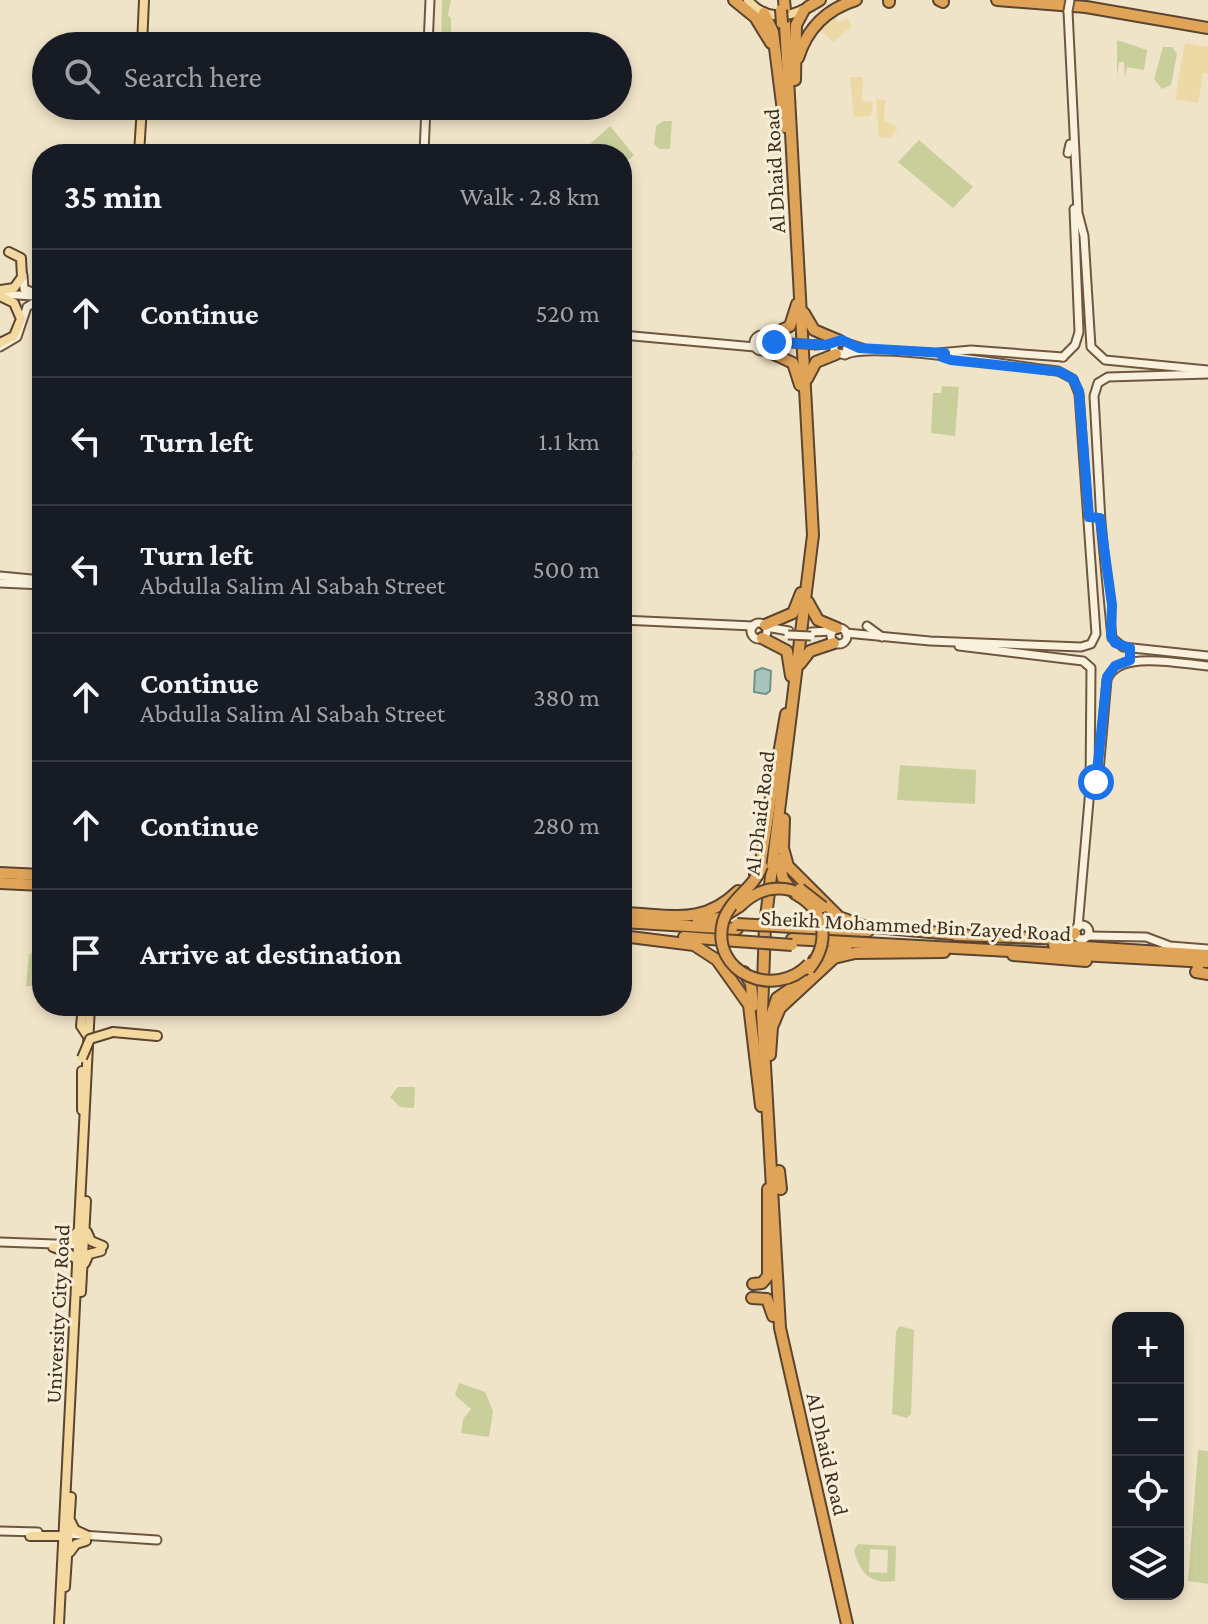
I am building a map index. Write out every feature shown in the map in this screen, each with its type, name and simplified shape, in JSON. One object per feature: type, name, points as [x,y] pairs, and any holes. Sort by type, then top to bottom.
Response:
[{"type":"highway","points":[[734,0],[765,29],[778,67]]},
{"type":"highway","points":[[795,76],[801,50],[813,28],[832,11],[856,0]]},
{"type":"highway","points":[[997,0],[1081,7],[1208,25]]},
{"type":"highway","points":[[791,159],[796,25],[812,4]]},
{"type":"highway","points":[[1067,4],[1208,25]]},
{"type":"highway","name":"Al Dhaid Road","points":[[783,5],[813,511],[794,681],[780,770],[762,967],[768,1189],[776,1326],[844,1624]]},
{"type":"highway","points":[[764,13],[772,27],[791,159]]},
{"type":"highway","points":[[799,294],[790,326],[763,343],[789,360],[798,370],[807,427],[815,458],[820,461]]},
{"type":"highway","points":[[799,294],[804,315],[811,327],[840,348],[820,359],[808,373],[807,427]]},
{"type":"highway","name":"Al Dhaid Road","points":[[806,584],[807,427]]},
{"type":"highway","points":[[813,511],[815,478],[820,475]]},
{"type":"highway","points":[[794,681],[787,651],[761,631],[793,613],[806,584]]},
{"type":"highway","points":[[794,681],[806,654],[838,636],[811,612],[806,584]]},
{"type":"highway","name":"Al Dhaid Road","points":[[794,681],[789,696],[759,954],[767,1131],[779,1169],[774,1215],[784,1354],[844,1624]]},
{"type":"highway","points":[[789,696],[780,770],[762,866],[756,880],[727,912],[722,929],[726,953],[743,974],[767,982],[790,979],[835,950],[866,949],[1171,966],[1180,973],[1188,968],[1205,968]]},
{"type":"highway","points":[[780,770],[784,806],[783,848],[788,866],[839,917],[864,926],[963,935]]},
{"type":"highway","points":[[632,924],[698,916],[714,911],[753,878],[759,865],[780,770]]},
{"type":"highway","points":[[632,928],[700,942],[720,954],[741,978],[769,986],[799,977],[814,961],[823,940],[820,918],[785,884],[778,864],[784,806]]},
{"type":"highway","points":[[0,876],[32,876]]},
{"type":"highway","points":[[0,876],[21,884],[32,880]]},
{"type":"highway","points":[[757,1066],[752,990],[728,946],[726,925],[734,906],[743,896],[763,886],[785,885],[809,894],[849,926],[880,932]]},
{"type":"highway","points":[[632,924],[721,918],[755,894],[778,888],[799,892],[816,905],[826,924],[827,944],[819,962],[804,980],[780,994],[772,1007],[768,1026],[770,1063]]},
{"type":"highway","points":[[685,920],[737,932]]},
{"type":"highway","name":"Sheikh Mohammed Bin Zayed Road","points":[[632,926],[792,936],[1085,936],[1205,968]]},
{"type":"highway","points":[[632,928],[694,945],[714,957],[747,999],[767,1131]]},
{"type":"highway","points":[[661,936],[737,932]]},
{"type":"highway","points":[[792,936],[880,932],[1031,938],[1085,936]]},
{"type":"highway","points":[[792,936],[866,949]]},
{"type":"highway","points":[[1013,955],[1085,936]]},
{"type":"highway","name":"Sheikh Mohammed Bin Zayed Road","points":[[1085,936],[1127,949],[1208,952]]},
{"type":"highway","points":[[767,1131],[772,1027],[780,1008],[834,958],[855,953],[944,952]]},
{"type":"highway","points":[[774,1215],[776,1194],[782,1188],[779,1169]]},
{"type":"highway","points":[[753,1284],[762,1283],[768,1276],[768,1189]]},
{"type":"highway","points":[[752,1298],[768,1300],[776,1326]]},
{"type":"main road","points":[[142,32],[145,0]]},
{"type":"main road","points":[[144,32],[145,0]]},
{"type":"main road","points":[[430,32],[431,0]]},
{"type":"main road","points":[[748,2],[764,13],[783,16],[812,4]]},
{"type":"main road","points":[[1067,4],[1091,345],[1099,357],[1115,361],[1208,372]]},
{"type":"main road","points":[[632,334],[840,348],[890,356],[944,355],[974,350],[1063,357],[1074,347],[1078,335],[1067,4]]},
{"type":"main road","points":[[1073,119],[1077,106]]},
{"type":"main road","points":[[136,144],[138,120]]},
{"type":"main road","points":[[426,144],[427,120]]},
{"type":"main road","points":[[1068,153],[1070,144]]},
{"type":"main road","points":[[0,294],[14,288],[22,277],[21,258],[9,252]]},
{"type":"main road","points":[[26,254],[23,287],[32,292]]},
{"type":"main road","points":[[0,294],[32,296]]},
{"type":"main road","points":[[0,294],[16,306],[21,319],[14,336],[0,345]]},
{"type":"main road","points":[[0,345],[17,337],[28,305],[32,302]]},
{"type":"main road","points":[[838,636],[862,630],[884,641],[913,639],[1090,645],[1096,632],[1078,389],[1063,372],[868,345],[840,348]]},
{"type":"main road","points":[[1063,357],[1063,372]]},
{"type":"main road","points":[[1112,376],[1117,371],[1115,361]]},
{"type":"main road","points":[[1208,372],[1112,376],[1102,380],[1095,389],[1100,518],[1112,605],[1112,636],[1118,645],[1130,648],[1208,656]]},
{"type":"main road","points":[[1082,437],[1090,434],[1096,437]]},
{"type":"main road","points":[[1089,517],[1100,518]]},
{"type":"main road","points":[[0,581],[32,583]]},
{"type":"main road","points":[[0,581],[32,583]]},
{"type":"main road","points":[[632,622],[729,624],[761,631]]},
{"type":"main road","points":[[649,625],[658,622]]},
{"type":"main road","points":[[632,623],[966,647],[1088,664],[1092,672],[1085,936],[1147,937],[1167,946],[1208,952]]},
{"type":"main road","points":[[862,630],[884,641]]},
{"type":"main road","points":[[1129,661],[1130,648]]},
{"type":"main road","points":[[1085,894],[1093,790],[1099,771],[1107,680],[1115,666],[1129,661],[1208,666]]},
{"type":"main road","name":"University City Road","points":[[82,1223],[78,1190],[83,1169],[89,1016]]},
{"type":"main road","name":"University City Road","points":[[67,1519],[65,1497],[81,1247],[89,1016]]},
{"type":"main road","points":[[81,1057],[90,1039],[98,1033],[157,1036]]},
{"type":"main road","points":[[85,1128],[81,1101],[81,1057],[88,1043]]},
{"type":"main road","points":[[76,1160],[83,1169]]},
{"type":"main road","points":[[58,1246],[74,1238],[82,1223]]},
{"type":"main road","points":[[58,1246],[71,1253],[80,1264],[89,1254],[102,1248],[90,1240],[82,1223]]},
{"type":"main road","points":[[0,1243],[81,1247],[82,1283]]},
{"type":"main road","name":"University City Road","points":[[61,1624],[82,1283],[80,1264]]},
{"type":"main road","points":[[66,1364],[73,1349]]},
{"type":"main road","points":[[65,1384],[72,1399]]},
{"type":"main road","points":[[60,1461],[67,1475]]},
{"type":"main road","points":[[65,1497],[66,1569]]},
{"type":"main road","points":[[30,1536],[47,1535],[67,1519],[75,1530],[87,1538]]},
{"type":"main road","points":[[0,1533],[65,1536]]},
{"type":"main road","points":[[0,1533],[157,1543]]},
{"type":"main road","points":[[47,1535],[64,1556],[74,1545],[87,1538]]},
{"type":"main road","name":"University City Road","points":[[61,1624],[66,1569],[64,1556]]},
{"type":"green space","points":[[442,0],[451,0],[448,15],[451,18],[451,32],[441,32]]},
{"type":"green space","points":[[1117,40],[1147,50],[1144,70],[1127,67],[1125,78],[1124,62],[1119,62],[1117,77]]},
{"type":"green space","points":[[1163,47],[1172,47],[1177,54],[1171,85],[1162,89],[1154,79]]},
{"type":"green space","points":[[663,121],[672,121],[670,149],[659,149],[654,144],[656,126]]},
{"type":"green space","points":[[610,126],[625,144],[590,144]]},
{"type":"green space","points":[[919,140],[973,187],[953,208],[898,162]]},
{"type":"green space","points":[[942,386],[959,387],[955,436],[931,433],[933,393],[941,393]]},
{"type":"green space","points":[[900,765],[976,770],[975,804],[897,800]]},
{"type":"green space","points":[[32,952],[32,986],[26,986]]},
{"type":"green space","points":[[398,1087],[415,1087],[414,1108],[400,1107],[390,1097]]},
{"type":"green space","points":[[900,1326],[914,1330],[911,1414],[907,1418],[892,1414],[896,1331]]},
{"type":"green space","points":[[459,1383],[485,1392],[493,1411],[489,1437],[461,1433],[463,1419],[471,1409],[455,1395]]},
{"type":"green space","points":[[1198,1450],[1208,1451],[1208,1584],[1188,1581]]},
{"type":"green space","points":[[858,1544],[896,1546],[895,1581],[872,1579],[859,1565],[854,1550]],"holes":[[[870,1549],[888,1550],[887,1573],[869,1572]]]},
{"type":"sand","points":[[834,15],[839,23],[847,18],[852,26],[833,42],[818,28]]},
{"type":"sand","points":[[1185,43],[1208,47],[1208,73],[1203,73],[1198,103],[1175,99]]},
{"type":"sand","points":[[850,77],[863,77],[862,101],[873,102],[871,116],[854,117]]},
{"type":"sand","points":[[876,99],[885,100],[884,120],[898,128],[891,137],[879,138]]},
{"type":"water","points":[[762,668],[771,671],[770,691],[766,694],[754,692],[755,671]]},
{"type":"route","points":[[774,342],[825,345],[842,340],[859,348],[945,353],[942,357],[951,360],[1061,372],[1077,385],[1089,517],[1100,518],[1112,605],[1111,635],[1115,643],[1130,648],[1132,652],[1130,660],[1115,666],[1107,677],[1096,782]]}]
